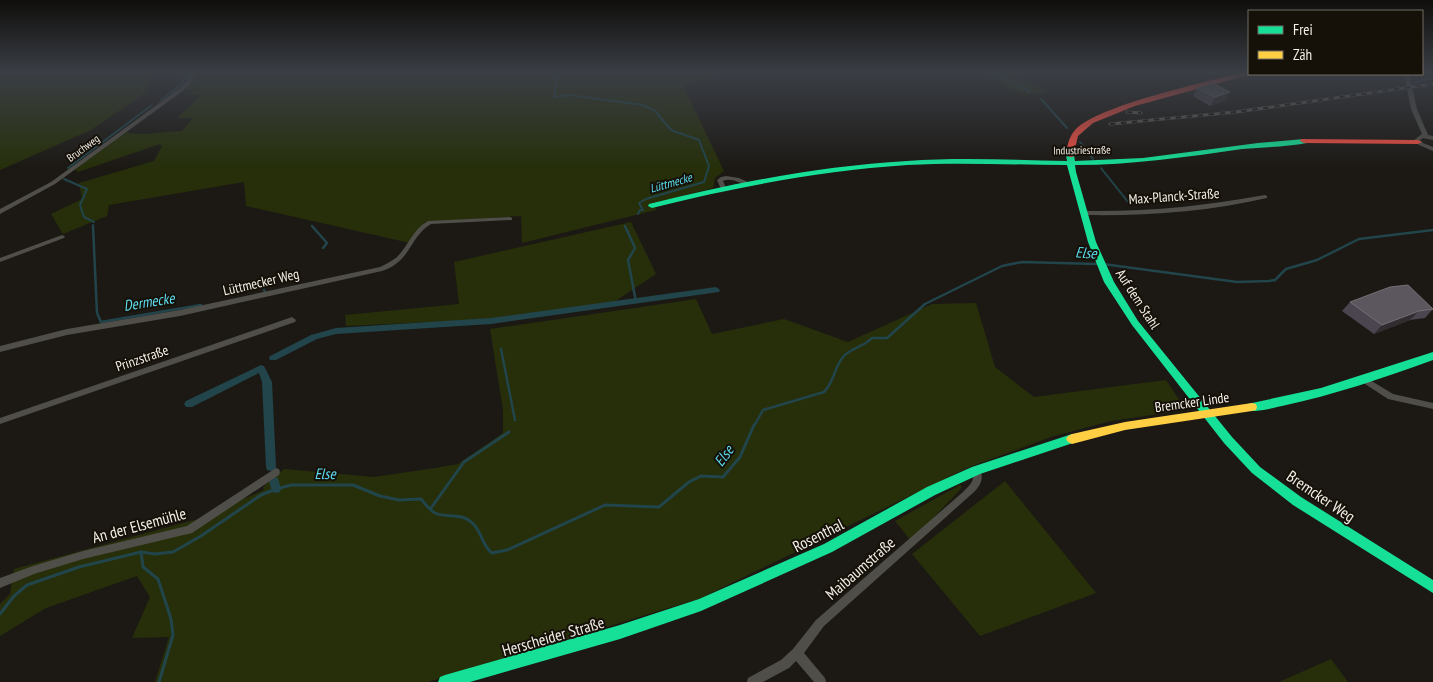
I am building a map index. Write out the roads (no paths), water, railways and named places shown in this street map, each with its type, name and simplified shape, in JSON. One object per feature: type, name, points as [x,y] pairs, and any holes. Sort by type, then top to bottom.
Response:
[{"type":"street","name":"Bruchweg","points":[[0,212],[62,177],[163,104]]},
{"type":"street","name":"Auf dem Stahl","points":[[1144,104],[1095,118],[1075,133],[1069,149],[1070,164],[1100,264],[1130,316],[1207,413]]},
{"type":"street","points":[[1413,104],[1426,139],[1433,148]]},
{"type":"street","name":"Industriestraße","points":[[652,206],[747,183],[815,172],[909,163],[951,161],[1070,164],[1139,161],[1245,145],[1294,141],[1426,139]]},
{"type":"street","name":"Max-Planck-Straße","points":[[1085,213],[1109,214],[1219,206],[1264,197]]},
{"type":"street","name":"Lüttmecker Weg","points":[[0,349],[67,332],[180,313],[382,269],[400,260],[423,226],[430,222],[510,219]]},
{"type":"street","points":[[0,260],[62,237]]},
{"type":"street","name":"Prinzstraße","points":[[0,421],[292,320]]},
{"type":"street","name":"Bremcker Linde","points":[[976,470],[1089,433],[1278,403],[1365,380],[1433,356]]},
{"type":"street","points":[[1365,380],[1390,397],[1433,406]]},
{"type":"street","name":"Bremcker Weg","points":[[1207,413],[1240,454],[1280,489],[1433,587]]},
{"type":"street","name":"Rosenthal","points":[[669,617],[701,605],[828,548],[931,491],[976,470]]},
{"type":"street","name":"Maibaumstraße","points":[[752,682],[785,664],[797,653],[820,623],[966,495],[977,483],[978,475],[976,470]]},
{"type":"street","name":"An der Elsemühle","points":[[0,583],[33,570],[83,555],[189,530],[276,472]]},
{"type":"street","name":"Herscheider Straße","points":[[445,682],[669,617]]},
{"type":"street","points":[[797,653],[820,682]]},
{"type":"waterway","name":"Lüttmecke","points":[[634,104],[643,105],[655,111],[671,130],[699,140],[709,166],[704,182],[646,199],[639,203],[643,210],[640,210],[638,214]]},
{"type":"waterway","points":[[1045,104],[1067,128]]},
{"type":"waterway","name":"Dermecke","points":[[68,168],[152,105]]},
{"type":"waterway","points":[[1080,142],[1093,159]]},
{"type":"waterway","points":[[1101,168],[1128,202]]},
{"type":"waterway","name":"Dermecke","points":[[64,179],[87,189],[80,205],[84,217],[94,222]]},
{"type":"waterway","name":"Dermecke","points":[[93,226],[97,313],[101,322],[201,305]]},
{"type":"waterway","points":[[312,226],[327,243],[323,248]]},
{"type":"waterway","name":"Lüttmecke","points":[[625,226],[635,248],[628,260],[636,302]]},
{"type":"waterway","name":"Else","points":[[1103,264],[1237,282],[1269,281],[1275,280],[1286,269],[1317,260],[1359,239],[1433,230]]},
{"type":"waterway","name":"Else","points":[[754,426],[763,410],[824,392],[830,384],[840,361],[849,352],[872,338],[887,338],[925,304],[1002,266],[1022,262],[1097,264]]},
{"type":"waterway","points":[[273,358],[314,337],[336,331],[491,321],[716,290]]},
{"type":"waterway","points":[[501,349],[515,420]]},
{"type":"waterway","points":[[189,404],[261,368],[267,382],[271,467]]},
{"type":"waterway","name":"Else","points":[[141,552],[155,554],[173,552],[201,536],[261,495],[291,485],[353,485],[380,496],[399,500],[421,499],[435,513],[462,517],[474,524],[488,550],[492,553],[507,550],[605,505],[659,507],[689,482],[701,476],[723,477],[740,457],[754,425]]},
{"type":"waterway","points":[[431,508],[464,462],[509,432]]},
{"type":"waterway","points":[[274,481],[276,489]]},
{"type":"waterway","name":"Else","points":[[0,614],[14,596],[27,585],[79,567],[141,552]]},
{"type":"waterway","points":[[141,552],[143,567],[158,579],[171,619],[173,635],[159,682]]},
{"type":"railway","points":[[1110,124],[1236,112],[1294,104]]},
{"type":"railway","points":[[1127,112],[1141,113]]}]
